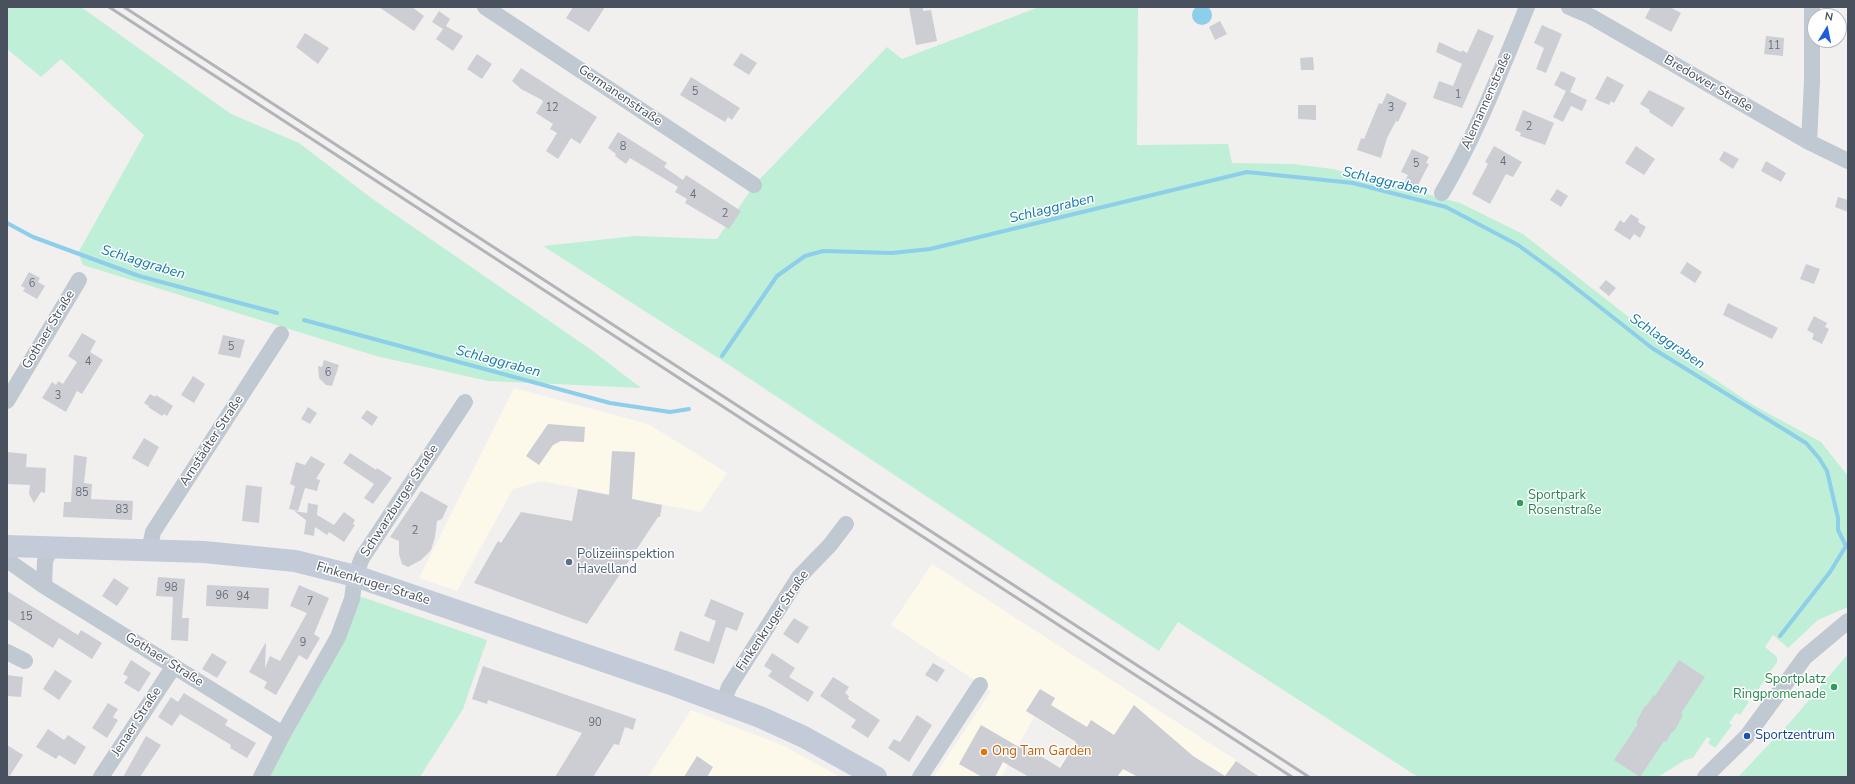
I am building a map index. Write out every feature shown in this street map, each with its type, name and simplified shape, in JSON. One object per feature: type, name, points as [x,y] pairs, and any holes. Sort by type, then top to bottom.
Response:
[{"type":"street","name":"Germanenstraße","points":[[485,7],[754,185]]},
{"type":"street","name":"Alemannenstraße","points":[[1442,193],[1460,163],[1481,119],[1527,7]]},
{"type":"street","name":"Bredower Straße","points":[[1569,7],[1590,16],[1809,142],[1848,161]]},
{"type":"street","points":[[1809,142],[1812,81],[1812,7]]},
{"type":"street","name":"Gothaer Straße","points":[[7,401],[79,280]]},
{"type":"street","name":"Arnstädter Straße","points":[[149,551],[153,532],[281,334]]},
{"type":"street","name":"Schwarzburger Straße","points":[[261,777],[283,734],[338,637],[352,599],[355,576],[362,558],[465,402]]},
{"type":"street","name":"Finkenkruger Straße","points":[[723,703],[729,687],[799,577],[830,545],[846,524]]},
{"type":"street","name":"Finkenkruger Straße","points":[[7,546],[204,552],[295,561],[355,576],[723,703],[798,734],[876,777]]},
{"type":"street","points":[[44,586],[45,561],[50,547]]},
{"type":"street","name":"Gothaer Straße","points":[[7,560],[44,586],[283,734]]},
{"type":"street","points":[[1705,777],[1747,736],[1805,656],[1848,621]]},
{"type":"street","points":[[7,652],[25,661]]},
{"type":"street","name":"Jenaer Straße","points":[[101,777],[174,666]]},
{"type":"street","points":[[920,777],[980,685]]},
{"type":"shaded area","points":[[514,388],[648,424],[727,473],[701,512],[541,481],[513,489],[457,591],[419,578]]},
{"type":"shaded area","points":[[932,564],[1262,777],[1052,777],[1075,742],[1034,717],[1001,777],[934,777],[991,691],[891,625]]},
{"type":"shaded area","points":[[691,710],[784,746],[840,777],[648,777]]},
{"type":"green space","points":[[7,7],[81,7],[231,114],[299,143],[374,200],[593,351],[641,388],[488,381],[376,356],[83,265],[78,253],[144,135],[61,59],[41,77],[7,49]]},
{"type":"green space","points":[[1039,7],[1138,7],[1137,145],[1228,144],[1232,163],[1293,164],[1333,169],[1460,203],[1523,234],[1668,348],[1753,405],[1821,442],[1848,476],[1848,607],[1818,620],[1788,648],[1773,635],[1765,647],[1777,657],[1777,662],[1755,694],[1747,695],[1738,689],[1736,693],[1749,702],[1740,715],[1736,713],[1729,723],[1732,725],[1715,748],[1708,743],[1711,739],[1707,737],[1693,758],[1685,760],[1658,777],[1418,777],[1178,622],[1159,651],[726,363],[543,246],[635,236],[717,239],[755,184],[887,47],[902,59]]},
{"type":"green space","points":[[359,596],[487,640],[463,709],[420,777],[270,777]]},
{"type":"green space","name":"Sportplatz Ringpromenade","points":[[1848,654],[1848,777],[1738,777],[1792,720]]},
{"type":"water","points":[[1202,5],[1209,8],[1212,15],[1209,22],[1202,25],[1195,22],[1192,15],[1195,8]]},
{"type":"building","points":[[379,7],[412,7],[424,16],[414,31]]},
{"type":"building","points":[[573,7],[605,7],[589,32],[566,18]]},
{"type":"building","points":[[909,7],[923,7],[923,11],[931,10],[937,41],[916,45]]},
{"type":"building","points":[[1651,7],[1670,7],[1681,13],[1671,32],[1645,18]]},
{"type":"building","points":[[439,11],[450,19],[446,26],[463,36],[453,51],[436,39],[443,29],[432,22]]},
{"type":"building","points":[[1220,21],[1227,34],[1215,40],[1209,27]]},
{"type":"building","points":[[1542,25],[1562,34],[1546,73],[1536,69],[1544,48],[1534,43]]},
{"type":"building","points":[[1478,29],[1494,36],[1462,108],[1433,98],[1439,81],[1453,86],[1462,64],[1436,52],[1439,42],[1461,52],[1462,50],[1467,53]]},
{"type":"building","points":[[305,33],[329,48],[318,64],[296,47]]},
{"type":"building","points":[[1766,36],[1784,38],[1783,56],[1764,54]]},
{"type":"building","points":[[741,53],[757,63],[749,75],[733,65]]},
{"type":"building","points":[[477,54],[492,64],[482,79],[467,69]]},
{"type":"building","points":[[1313,57],[1314,70],[1301,70],[1300,58]]},
{"type":"building","points":[[521,68],[597,117],[580,144],[571,138],[558,159],[546,151],[557,133],[550,129],[553,124],[536,113],[543,102],[542,100],[521,89],[512,81]]},
{"type":"building","points":[[1561,71],[1576,78],[1570,92],[1587,100],[1582,111],[1571,106],[1563,122],[1553,117],[1566,91],[1554,85]]},
{"type":"building","points":[[1607,76],[1624,85],[1614,103],[1611,101],[1609,105],[1595,99]]},
{"type":"building","points":[[691,77],[740,108],[732,120],[728,117],[725,122],[680,95]]},
{"type":"building","points":[[1649,90],[1685,108],[1672,127],[1649,112],[1650,110],[1640,104]]},
{"type":"building","points":[[1387,93],[1407,103],[1398,122],[1396,121],[1387,138],[1381,158],[1357,150],[1361,138],[1364,139],[1379,103],[1382,104]]},
{"type":"building","points":[[1298,105],[1316,105],[1316,120],[1298,119]]},
{"type":"building","points":[[1523,110],[1554,123],[1545,145],[1520,136],[1521,133],[1515,130]]},
{"type":"building","points":[[618,132],[667,163],[664,167],[683,180],[686,175],[741,211],[729,229],[685,203],[687,199],[675,192],[678,187],[630,158],[626,164],[615,156],[616,154],[608,148]]},
{"type":"building","points":[[1494,146],[1522,162],[1513,177],[1506,174],[1490,204],[1472,194],[1488,164],[1485,162]]},
{"type":"building","points":[[1636,146],[1655,159],[1644,175],[1625,163]]},
{"type":"building","points":[[1412,149],[1429,157],[1426,163],[1429,164],[1417,187],[1404,183],[1408,175],[1401,172]]},
{"type":"building","points":[[1724,151],[1739,159],[1733,169],[1719,160]]},
{"type":"building","points":[[1766,161],[1786,173],[1781,182],[1761,171]]},
{"type":"building","points":[[1557,189],[1568,196],[1561,207],[1550,200]]},
{"type":"building","points":[[1838,197],[1848,200],[1848,212],[1835,207]]},
{"type":"building","points":[[1631,214],[1639,219],[1638,222],[1646,227],[1640,238],[1634,234],[1630,240],[1614,230],[1620,220],[1624,223]]},
{"type":"building","points":[[1687,262],[1702,272],[1695,283],[1680,273]]},
{"type":"building","points":[[1806,264],[1820,269],[1814,284],[1800,279]]},
{"type":"building","points":[[29,272],[40,278],[38,282],[45,286],[37,299],[23,291],[25,288],[21,286]]},
{"type":"building","points":[[1606,280],[1616,288],[1609,296],[1599,288]]},
{"type":"building","points":[[1728,303],[1778,328],[1772,339],[1723,315]]},
{"type":"building","points":[[1814,316],[1827,323],[1825,327],[1829,329],[1822,344],[1812,339],[1814,334],[1807,330]]},
{"type":"building","points":[[82,333],[96,341],[90,352],[103,360],[82,394],[77,391],[66,412],[42,398],[52,382],[56,385],[58,381],[63,384],[77,362],[68,356]]},
{"type":"building","points":[[223,335],[245,340],[240,358],[218,354]]},
{"type":"building","points":[[324,360],[339,365],[332,386],[326,385],[319,378],[318,366],[322,367]]},
{"type":"building","points":[[193,376],[205,384],[194,403],[181,395]]},
{"type":"building","points":[[150,394],[155,397],[156,395],[173,406],[167,416],[164,414],[162,416],[144,403]]},
{"type":"building","points":[[308,407],[317,413],[310,424],[301,419]]},
{"type":"building","points":[[367,410],[378,417],[372,426],[361,418]]},
{"type":"building","points":[[548,424],[585,427],[584,442],[561,441],[553,445],[539,465],[526,456]]},
{"type":"building","points":[[144,438],[159,447],[148,467],[132,458]]},
{"type":"building","points":[[612,451],[635,452],[632,499],[662,505],[660,517],[658,517],[587,624],[474,583],[498,541],[501,543],[521,512],[572,521],[578,489],[609,495]]},
{"type":"building","points":[[7,452],[27,454],[26,467],[46,468],[45,493],[41,492],[34,503],[29,494],[30,485],[7,484]]},
{"type":"building","points":[[350,453],[376,470],[377,468],[392,478],[373,504],[364,498],[374,484],[343,463]]},
{"type":"building","points":[[74,455],[87,457],[84,483],[92,484],[91,499],[133,501],[132,520],[63,517],[64,502],[71,502]]},
{"type":"building","points":[[311,456],[325,464],[316,479],[320,480],[317,491],[305,488],[298,511],[289,509],[295,486],[290,484],[296,462],[305,465]]},
{"type":"building","points":[[246,485],[262,487],[259,523],[242,521]]},
{"type":"building","points":[[421,491],[448,506],[442,519],[437,521],[435,537],[431,550],[421,560],[408,567],[402,564],[399,554],[399,541],[390,537]]},
{"type":"building","points":[[308,503],[318,505],[317,515],[334,525],[344,512],[355,520],[353,524],[355,525],[344,542],[329,532],[327,535],[315,527],[314,536],[304,534],[306,520],[294,511],[307,513]]},
{"type":"building","points":[[158,577],[185,579],[182,618],[189,618],[188,641],[171,640],[173,597],[156,596]]},
{"type":"building","points":[[114,578],[129,588],[117,606],[102,596]]},
{"type":"building","points":[[207,585],[269,588],[268,609],[206,606]]},
{"type":"building","points":[[299,585],[329,598],[314,634],[320,638],[307,660],[299,655],[276,695],[264,688],[267,682],[249,672],[266,642],[265,668],[270,656],[280,661],[307,613],[290,606]]},
{"type":"building","points":[[7,591],[78,635],[81,630],[102,643],[92,659],[59,638],[53,648],[7,619]]},
{"type":"building","points":[[711,599],[744,613],[737,631],[726,627],[714,664],[674,650],[680,631],[709,642],[716,621],[704,616]]},
{"type":"building","points":[[794,618],[809,627],[798,644],[783,634]]},
{"type":"building","points":[[212,653],[227,662],[217,678],[202,669]]},
{"type":"building","points":[[772,653],[795,668],[789,677],[814,692],[808,702],[768,676],[772,671],[764,666]]},
{"type":"building","points":[[131,660],[151,673],[139,692],[124,683],[128,677],[123,674]]},
{"type":"building","points":[[1679,660],[1705,677],[1681,713],[1683,715],[1675,730],[1671,733],[1666,742],[1664,741],[1640,777],[1614,760],[1638,724],[1636,723],[1644,707],[1654,695],[1655,696]]},
{"type":"building","points":[[933,663],[945,670],[937,682],[925,675]]},
{"type":"building","points":[[483,666],[636,719],[633,730],[625,727],[619,745],[614,744],[593,777],[555,777],[582,733],[488,700],[487,704],[472,699]]},
{"type":"building","points":[[55,670],[72,681],[59,700],[43,689]]},
{"type":"building","points":[[7,675],[23,677],[21,697],[7,696]]},
{"type":"building","points":[[833,677],[849,687],[845,693],[849,696],[848,699],[880,720],[868,738],[851,727],[856,720],[820,696]]},
{"type":"building","points":[[1040,689],[1055,698],[1051,705],[1087,727],[1091,720],[1114,735],[1134,705],[1193,756],[1225,776],[1236,761],[1260,777],[1138,777],[1123,769],[1117,777],[1029,777],[1003,762],[995,777],[982,777],[959,764],[981,725],[1019,747],[1021,744],[1060,768],[1076,742],[1026,711]]},
{"type":"building","points":[[184,693],[228,720],[225,725],[256,743],[247,758],[230,748],[231,745],[180,714],[172,726],[158,717],[171,697],[178,702]]},
{"type":"building","points":[[108,703],[118,709],[113,717],[118,720],[107,738],[92,728]]},
{"type":"building","points":[[917,715],[932,725],[909,762],[888,748],[894,739],[900,742]]},
{"type":"building","points":[[48,729],[64,740],[68,735],[86,747],[75,765],[59,755],[56,759],[36,747]]},
{"type":"building","points":[[146,736],[161,745],[140,777],[123,777]]},
{"type":"building","points":[[7,745],[23,755],[9,777],[7,777]]},
{"type":"building","points":[[697,756],[713,767],[707,777],[684,777]]},
{"type":"waterway","name":"Schlaggraben","points":[[722,356],[777,276],[805,256],[823,251],[892,253],[930,249],[1247,172],[1353,183],[1446,207],[1518,245],[1558,274],[1652,348],[1806,443],[1819,458],[1827,471],[1838,518],[1838,530],[1846,546],[1830,572],[1780,636]]},
{"type":"waterway","name":"Schlaggraben","points":[[7,223],[33,237],[139,276],[277,313]]},
{"type":"waterway","name":"Schlaggraben","points":[[304,320],[610,403],[670,412],[689,409]]},
{"type":"railway","points":[[109,7],[1292,777]]},
{"type":"railway","points":[[124,7],[1309,777]]},
{"type":"place","name":"Sportpark Rosenstraße","points":[[1520,503]]},
{"type":"place","name":"Polizeiinspektion Havelland","points":[[569,562]]},
{"type":"place","name":"Sportplatz Ringpromenade","points":[[1834,687]]},
{"type":"place","name":"Sportzentrum","points":[[1747,736]]},
{"type":"place","name":"Ong Tam Garden","points":[[984,752]]}]
